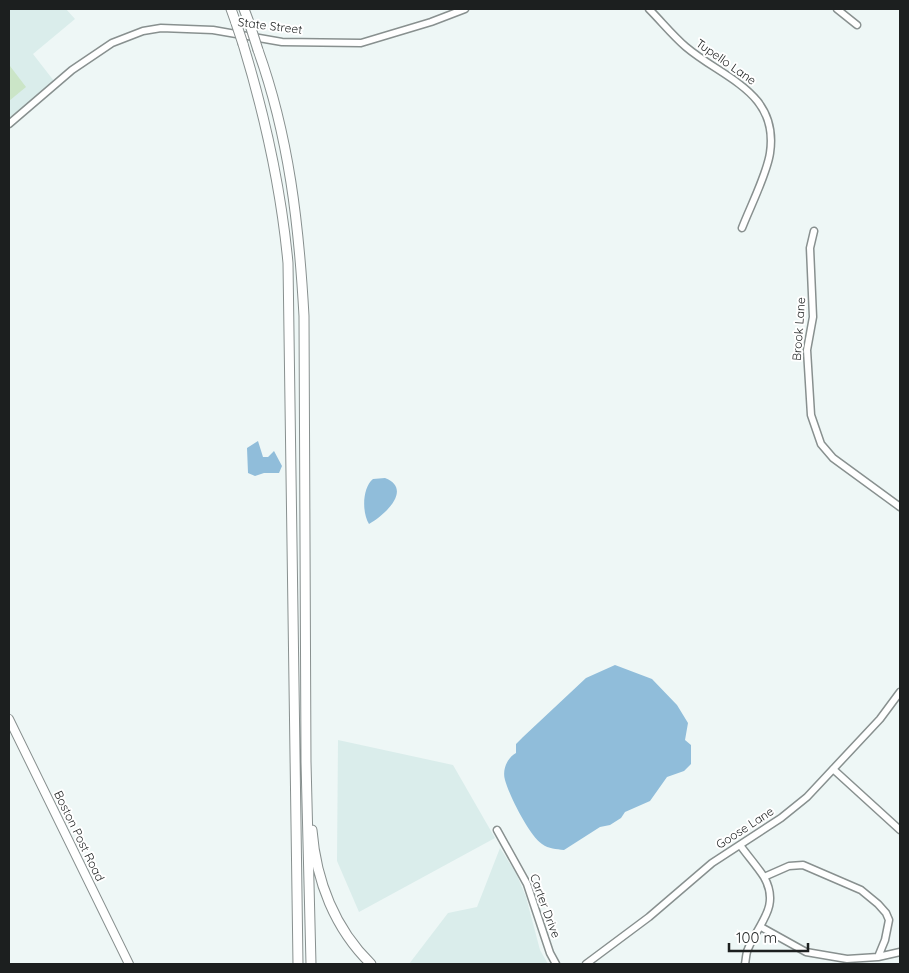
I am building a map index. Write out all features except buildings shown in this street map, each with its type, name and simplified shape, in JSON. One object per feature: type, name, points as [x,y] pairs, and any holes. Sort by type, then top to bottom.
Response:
[{"type":"highway","points":[[231,9],[243,44],[273,153],[283,213],[288,263],[298,964]]},
{"type":"highway","points":[[244,9],[268,77],[282,134],[294,192],[300,250],[304,335],[306,762],[308,933],[311,964]]},
{"type":"highway","points":[[306,762],[313,839],[324,888],[335,916],[348,938],[371,964]]},
{"type":"main road","name":"Boston Post Road","points":[[9,719],[129,964]]},
{"type":"street","name":"State Street","points":[[9,124],[72,70],[112,43],[143,31],[161,28],[213,30],[282,42],[360,42],[431,22],[464,9]]},
{"type":"street","name":"Tupello Lane","points":[[649,9],[686,47],[750,91],[766,114],[771,128],[770,155],[742,228]]},
{"type":"street","points":[[837,9],[857,25]]},
{"type":"street","name":"Brook Lane","points":[[814,232],[810,248],[813,318],[807,350],[811,415],[820,444],[833,458],[900,508]]},
{"type":"street","name":"Goose Lane","points":[[586,964],[649,917],[712,863],[782,818],[807,797],[880,719],[900,692]]},
{"type":"street","points":[[833,769],[900,830]]},
{"type":"street","name":"Carter Drive","points":[[497,830],[527,884],[550,954],[556,964]]},
{"type":"street","points":[[740,845],[764,877],[770,893],[769,907],[761,927],[747,950],[745,964]]},
{"type":"street","points":[[764,877],[789,866],[803,865],[861,890],[878,904],[889,920],[886,940],[878,957]]},
{"type":"street","points":[[761,927],[806,952],[847,959],[878,957],[900,952]]},
{"type":"shaded area","points":[[9,9],[66,9],[75,19],[33,54],[54,81],[9,122]]},
{"type":"shaded area","points":[[338,740],[453,765],[495,838],[359,912],[337,861]]},
{"type":"shaded area","points":[[500,848],[516,873],[526,897],[540,950],[548,964],[409,964],[448,913],[477,907]]},
{"type":"green space","points":[[9,67],[26,87],[9,101]]},
{"type":"water","points":[[258,441],[263,457],[268,457],[274,451],[282,466],[279,473],[264,473],[255,476],[248,473],[247,448]]},
{"type":"water","points":[[385,478],[393,483],[397,489],[396,495],[393,502],[382,515],[369,524],[364,507],[367,488],[373,479]]},
{"type":"water","points":[[615,665],[652,679],[677,705],[688,723],[685,740],[691,745],[691,764],[684,771],[667,777],[650,801],[625,812],[621,818],[610,825],[600,827],[564,850],[547,847],[531,832],[515,804],[505,780],[504,772],[506,765],[516,753],[516,744],[586,678]]}]
